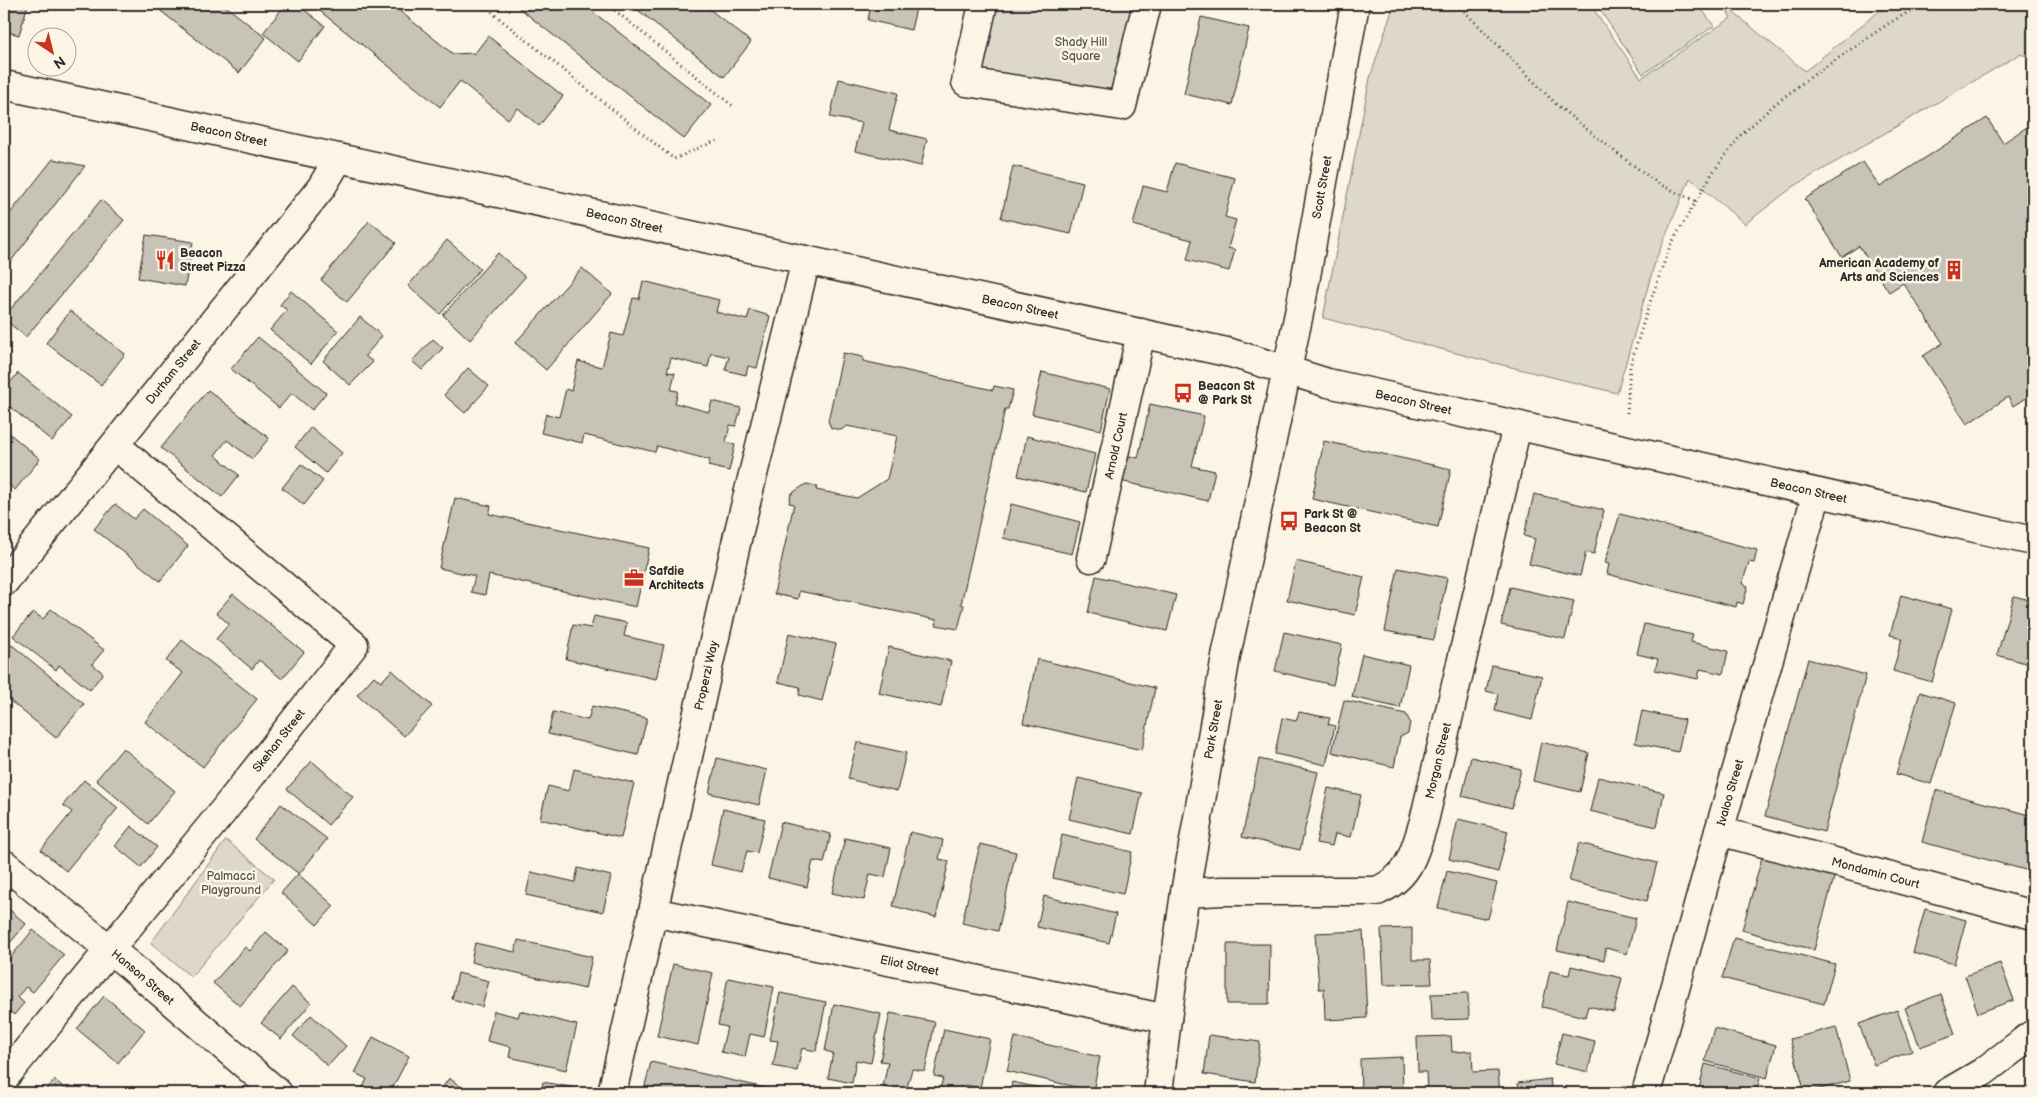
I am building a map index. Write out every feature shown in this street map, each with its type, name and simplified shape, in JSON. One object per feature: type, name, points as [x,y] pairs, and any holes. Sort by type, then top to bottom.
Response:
[{"type":"street","points":[[983,4],[966,82],[1122,106],[1147,4]]},
{"type":"street","name":"Scott Street","points":[[1286,370],[1301,304],[1355,4]]},
{"type":"street","name":"Beacon Street","points":[[4,85],[1231,353],[1328,383],[2033,542]]},
{"type":"street","name":"Durham Street","points":[[4,582],[321,188],[339,158]]},
{"type":"street","name":"Properzi Way","points":[[612,1093],[738,535],[806,260]]},
{"type":"street","name":"Arnold Court","points":[[1091,558],[1140,333]]},
{"type":"street","name":"Park Street","points":[[1158,1093],[1185,893],[1226,656],[1286,370]]},
{"type":"street","name":"Morgan Street","points":[[1185,893],[1222,891],[1376,892],[1389,886],[1401,876],[1411,863],[1424,821],[1517,426]]},
{"type":"street","name":"Skehan Street","points":[[4,1078],[224,810],[354,645],[115,445]]},
{"type":"street","name":"Ivaloo Street","points":[[1646,1093],[1719,831],[1817,493]]},
{"type":"street","name":"Mondamin Court","points":[[1719,831],[2033,915]]},
{"type":"street","name":"Hanson Street","points":[[4,864],[110,950],[278,1093]]},
{"type":"street","name":"Eliot Street","points":[[653,912],[1167,1019]]},
{"type":"street","points":[[1947,1093],[1983,1072],[2033,1034]]},
{"type":"path","points":[[485,4],[495,15],[674,159],[720,139]]},
{"type":"path","points":[[607,4],[734,107]]},
{"type":"path","points":[[1457,4],[1558,106],[1659,184],[1695,201]]},
{"type":"path","points":[[1627,413],[1630,366],[1670,246],[1713,172],[1742,136],[1775,104],[1888,24],[1922,4]]},
{"type":"green space","name":"Shady Hill Square","points":[[991,4],[1138,4],[1117,103],[976,72]]},
{"type":"green space","points":[[1394,4],[1590,4],[1641,78],[1731,18],[1723,4],[1805,71],[1888,4],[2033,4],[2033,58],[2020,54],[1793,187],[1745,224],[1690,178],[1656,259],[1617,393],[1323,318],[1370,78]]},
{"type":"green space","points":[[1596,4],[1698,4],[1714,26],[1643,74]]},
{"type":"green space","name":"Palmacci Playground","points":[[226,840],[274,879],[191,977],[151,943]]},
{"type":"building","points":[[4,4],[28,4],[19,35],[4,31]]},
{"type":"building","points":[[152,4],[223,4],[266,38],[239,73]]},
{"type":"building","points":[[286,4],[306,4],[302,8],[325,26],[298,61],[263,33]]},
{"type":"building","points":[[311,4],[391,4],[453,54],[475,53],[488,36],[563,96],[539,126],[518,108],[508,119],[460,81],[440,107]]},
{"type":"building","points":[[522,4],[583,4],[711,105],[684,139],[519,8]]},
{"type":"building","points":[[630,4],[703,4],[751,42],[724,77]]},
{"type":"building","points":[[871,4],[917,4],[911,30],[868,20]]},
{"type":"building","points":[[1201,17],[1249,28],[1232,105],[1184,94]]},
{"type":"building","points":[[839,79],[898,93],[889,130],[927,139],[921,166],[855,151],[862,123],[830,117]]},
{"type":"building","name":"American Academy of Arts and Sciences","points":[[1987,118],[2003,143],[2033,123],[2033,393],[2013,406],[2008,397],[1967,424],[1923,356],[1943,343],[1903,283],[1889,292],[1859,246],[1842,257],[1805,199],[1863,162],[1880,187]]},
{"type":"building","points":[[53,159],[85,166],[4,270],[4,221]]},
{"type":"building","points":[[1175,163],[1235,178],[1225,217],[1236,220],[1228,248],[1235,250],[1229,271],[1187,260],[1192,240],[1133,225],[1143,186],[1167,192]]},
{"type":"building","points":[[1013,166],[1083,182],[1071,234],[1001,218]]},
{"type":"building","points":[[101,200],[124,220],[26,337],[4,317]]},
{"type":"building","points":[[369,221],[396,243],[347,302],[321,280]]},
{"type":"building","points":[[146,235],[193,242],[185,286],[138,278]]},
{"type":"building","points":[[447,240],[480,269],[440,314],[408,286]]},
{"type":"building","points":[[498,253],[525,277],[470,340],[443,315]]},
{"type":"building","points":[[582,268],[612,294],[546,370],[515,343]]},
{"type":"building","points":[[643,281],[719,300],[716,312],[747,320],[750,310],[770,316],[757,368],[748,366],[746,375],[725,370],[729,357],[711,353],[708,367],[671,358],[667,372],[675,373],[671,390],[678,391],[675,403],[709,412],[712,401],[741,408],[736,426],[730,425],[726,442],[735,445],[729,471],[708,466],[710,460],[657,446],[655,452],[584,435],[582,443],[541,433],[546,414],[559,417],[566,389],[571,391],[578,361],[602,367],[611,333],[623,336],[633,298],[639,299]]},
{"type":"building","points":[[291,291],[338,331],[311,364],[270,330],[287,310],[280,305]]},
{"type":"building","points":[[70,311],[125,354],[101,385],[46,343]]},
{"type":"building","points":[[360,317],[382,336],[365,356],[373,362],[350,385],[323,361]]},
{"type":"building","points":[[258,337],[326,393],[312,410],[292,393],[279,408],[231,369]]},
{"type":"building","points":[[433,339],[443,348],[422,370],[412,361]]},
{"type":"building","points":[[843,353],[863,357],[863,361],[993,390],[994,386],[1013,390],[1008,409],[1005,409],[961,604],[964,605],[958,629],[936,625],[937,620],[799,591],[798,599],[774,594],[794,504],[789,503],[791,494],[806,484],[817,486],[816,490],[857,498],[887,479],[897,436],[847,426],[841,430],[831,428],[828,421]]},
{"type":"building","points":[[468,368],[489,386],[465,413],[444,395]]},
{"type":"building","points":[[1042,372],[1110,389],[1101,430],[1032,414]]},
{"type":"building","points":[[18,373],[72,417],[52,441],[4,402],[4,390]]},
{"type":"building","points":[[208,390],[269,438],[252,459],[227,440],[215,455],[239,475],[222,497],[161,448]]},
{"type":"building","points":[[1150,404],[1204,416],[1192,466],[1215,471],[1208,501],[1120,481],[1125,455],[1138,458]]},
{"type":"building","points":[[311,427],[342,453],[326,473],[295,447]]},
{"type":"building","points":[[4,429],[40,459],[15,490],[4,481]]},
{"type":"building","points":[[1027,436],[1095,454],[1086,492],[1018,476]]},
{"type":"building","points":[[1324,441],[1451,469],[1438,527],[1312,499]]},
{"type":"building","points":[[301,464],[323,481],[304,505],[282,488]]},
{"type":"building","points":[[1534,494],[1604,510],[1594,554],[1586,552],[1580,576],[1529,564],[1535,539],[1524,536]]},
{"type":"building","points":[[455,498],[491,506],[489,514],[649,548],[636,607],[489,575],[485,595],[471,592],[475,576],[439,568]]},
{"type":"building","points":[[115,504],[134,519],[143,509],[188,546],[160,581],[94,529]]},
{"type":"building","points":[[1011,504],[1080,522],[1072,554],[1003,538]]},
{"type":"building","points":[[1620,514],[1757,550],[1754,563],[1749,562],[1742,584],[1748,586],[1743,604],[1737,602],[1736,607],[1607,574],[1609,564],[1605,563]]},
{"type":"building","points":[[1296,561],[1364,577],[1355,615],[1287,600]]},
{"type":"building","points":[[1398,568],[1447,578],[1434,640],[1385,631]]},
{"type":"building","points":[[1096,576],[1176,595],[1167,631],[1088,613]]},
{"type":"building","points":[[1510,587],[1574,601],[1565,639],[1501,625]]},
{"type":"building","points":[[233,594],[304,652],[282,679],[259,660],[252,669],[216,639],[229,624],[216,613]]},
{"type":"building","points":[[1901,595],[1952,609],[1932,682],[1893,671],[1902,638],[1890,635]]},
{"type":"building","points":[[2014,596],[2033,601],[2033,647],[2029,664],[1997,655]]},
{"type":"building","points":[[51,609],[104,650],[92,664],[103,673],[90,690],[59,665],[56,670],[13,636],[33,612],[43,619]]},
{"type":"building","points":[[594,616],[627,623],[624,636],[664,645],[656,679],[566,659],[573,625],[591,628]]},
{"type":"building","points":[[1644,624],[1693,635],[1691,642],[1728,651],[1723,674],[1700,669],[1698,679],[1655,670],[1658,659],[1637,654]]},
{"type":"building","points":[[1284,632],[1342,645],[1333,685],[1275,671]]},
{"type":"building","points":[[789,633],[836,644],[822,701],[799,695],[800,687],[778,682]]},
{"type":"building","points":[[182,640],[257,699],[203,767],[145,722],[183,673],[166,661]]},
{"type":"building","points":[[12,645],[84,704],[56,738],[4,696],[4,655]]},
{"type":"building","points":[[889,647],[951,661],[941,707],[879,693]]},
{"type":"building","points":[[1362,654],[1409,665],[1400,708],[1352,697]]},
{"type":"building","points":[[1037,659],[1155,688],[1142,750],[1023,723]]},
{"type":"building","points":[[1808,659],[1866,675],[1824,832],[1765,816]]},
{"type":"building","points":[[1492,665],[1542,676],[1532,720],[1495,711],[1498,694],[1486,691]]},
{"type":"building","points":[[392,670],[432,706],[404,736],[357,695],[374,676],[381,682]]},
{"type":"building","points":[[1920,692],[1956,703],[1931,784],[1896,774]]},
{"type":"building","points":[[1344,700],[1406,714],[1410,722],[1408,733],[1400,737],[1394,767],[1332,752]]},
{"type":"building","points":[[592,706],[647,718],[638,755],[548,734],[553,712],[588,720]]},
{"type":"building","points":[[1642,711],[1685,720],[1678,752],[1635,743]]},
{"type":"building","points":[[1299,712],[1330,718],[1328,724],[1335,726],[1326,765],[1275,754],[1282,718],[1296,721]]},
{"type":"building","points":[[857,742],[906,753],[897,791],[848,779]]},
{"type":"building","points":[[1541,742],[1589,753],[1580,792],[1533,781]]},
{"type":"building","points":[[123,748],[175,791],[148,824],[96,780]]},
{"type":"building","points":[[1471,757],[1521,769],[1512,808],[1462,796]]},
{"type":"building","points":[[717,758],[767,770],[759,805],[709,793]]},
{"type":"building","points":[[1259,759],[1318,772],[1300,850],[1242,837]]},
{"type":"building","points":[[312,761],[353,797],[328,825],[287,789]]},
{"type":"building","points":[[574,769],[634,783],[621,838],[540,819],[548,786],[569,791]]},
{"type":"building","points":[[1598,777],[1664,793],[1657,827],[1590,811]]},
{"type":"building","points":[[1078,778],[1142,793],[1133,834],[1069,819]]},
{"type":"building","points":[[84,780],[118,808],[66,871],[41,850],[72,812],[63,805]]},
{"type":"building","points":[[1328,788],[1361,795],[1351,837],[1335,834],[1332,846],[1316,843]]},
{"type":"building","points":[[1936,790],[2033,816],[2033,872],[1922,842]]},
{"type":"building","points":[[281,804],[327,839],[299,874],[254,839]]},
{"type":"building","points":[[723,809],[765,819],[757,853],[747,851],[741,872],[711,865]]},
{"type":"building","points":[[1458,819],[1508,831],[1498,872],[1449,859]]},
{"type":"building","points":[[781,822],[831,834],[824,863],[813,861],[807,887],[768,878]]},
{"type":"building","points":[[131,826],[157,847],[141,867],[115,846]]},
{"type":"building","points":[[910,832],[943,840],[939,859],[949,861],[936,917],[893,906]]},
{"type":"building","points":[[1062,835],[1132,852],[1123,894],[1053,878]]},
{"type":"building","points":[[845,838],[891,848],[885,877],[870,874],[864,900],[832,893]]},
{"type":"building","points":[[1579,843],[1657,863],[1647,901],[1569,881]]},
{"type":"building","points":[[980,844],[1016,852],[998,931],[962,923]]},
{"type":"building","points":[[1763,854],[1835,874],[1814,950],[1742,930]]},
{"type":"building","points":[[578,868],[611,876],[603,912],[526,895],[531,872],[575,882]]},
{"type":"building","points":[[1447,871],[1497,883],[1488,919],[1438,908]]},
{"type":"building","points":[[298,874],[334,906],[317,925],[281,893]]},
{"type":"building","points":[[1044,896],[1116,914],[1109,943],[1037,927]]},
{"type":"building","points":[[1568,902],[1636,918],[1627,954],[1606,948],[1604,960],[1557,950]]},
{"type":"building","points":[[4,905],[26,924],[4,950]]},
{"type":"building","points":[[1925,909],[1966,920],[1954,964],[1913,953]]},
{"type":"building","points":[[1412,928],[1412,960],[1430,960],[1432,984],[1384,985],[1381,929]]},
{"type":"building","points":[[33,930],[64,955],[33,992],[26,987],[17,997],[24,1003],[14,1015],[4,1006],[4,963]]},
{"type":"building","points":[[1363,931],[1367,1018],[1325,1020],[1324,989],[1319,989],[1315,933]]},
{"type":"building","points":[[266,932],[288,951],[240,1006],[213,983],[245,947],[250,951]]},
{"type":"building","points":[[1734,938],[1835,964],[1824,1004],[1722,978]]},
{"type":"building","points":[[518,940],[592,957],[585,989],[471,962],[475,943],[515,952]]},
{"type":"building","points":[[1227,944],[1270,944],[1269,1004],[1227,1004]]},
{"type":"building","points":[[2000,963],[2014,1000],[1978,1013],[1965,976]]},
{"type":"building","points":[[673,964],[713,973],[698,1045],[657,1036]]},
{"type":"building","points":[[1571,966],[1622,978],[1614,1012],[1588,1006],[1585,1017],[1542,1007],[1550,971],[1569,975]]},
{"type":"building","points":[[458,973],[489,981],[482,1007],[452,999]]},
{"type":"building","points":[[728,978],[774,987],[764,1037],[750,1034],[745,1057],[721,1052],[727,1027],[718,1025]]},
{"type":"building","points":[[292,987],[311,1003],[281,1039],[261,1023]]},
{"type":"building","points":[[780,993],[826,1002],[816,1051],[802,1048],[797,1071],[773,1066],[778,1041],[770,1040]]},
{"type":"building","points":[[1468,993],[1469,1019],[1432,1020],[1431,994]]},
{"type":"building","points":[[1941,994],[1955,1034],[1920,1047],[1905,1008]]},
{"type":"building","points":[[104,996],[145,1030],[118,1063],[77,1029]]},
{"type":"building","points":[[834,1004],[881,1014],[871,1063],[856,1060],[852,1083],[828,1078],[833,1053],[825,1051]]},
{"type":"building","points":[[1897,1010],[1912,1051],[1874,1065],[1859,1024]]},
{"type":"building","points":[[494,1011],[518,1017],[520,1011],[577,1025],[566,1070],[509,1057],[511,1047],[487,1041]]},
{"type":"building","points":[[890,1013],[935,1022],[925,1071],[912,1069],[906,1091],[883,1087],[888,1062],[880,1061]]},
{"type":"building","points":[[311,1015],[346,1046],[328,1066],[293,1036]]},
{"type":"building","points":[[1836,1027],[1850,1081],[1805,1093],[1790,1039]]},
{"type":"building","points":[[1714,1028],[1776,1045],[1767,1078],[1705,1061]]},
{"type":"building","points":[[944,1029],[990,1039],[980,1088],[966,1085],[964,1093],[939,1093],[943,1078],[934,1076]]},
{"type":"building","points":[[1562,1033],[1595,1041],[1588,1072],[1554,1064]]},
{"type":"building","points":[[1209,1035],[1260,1042],[1255,1082],[1204,1074]]},
{"type":"building","points":[[1451,1036],[1452,1052],[1472,1051],[1473,1072],[1498,1071],[1500,1093],[1427,1093],[1426,1072],[1418,1072],[1417,1037]]},
{"type":"building","points":[[373,1037],[409,1056],[390,1093],[360,1093],[367,1079],[355,1073]]},
{"type":"building","points":[[1015,1037],[1100,1057],[1093,1091],[1007,1071]]},
{"type":"building","points":[[1402,1057],[1403,1093],[1361,1093],[1360,1059]]},
{"type":"building","points":[[651,1062],[787,1093],[643,1093]]},
{"type":"building","points":[[1705,1064],[1760,1078],[1756,1093],[1698,1093]]},
{"type":"building","points":[[449,1078],[470,1093],[439,1093]]},
{"type":"building","points":[[1550,1079],[1552,1093],[1520,1093],[1518,1083]]},
{"type":"building","points":[[55,1080],[70,1093],[43,1093]]},
{"type":"building","points":[[543,1082],[575,1088],[574,1093],[541,1093]]},
{"type":"building","points":[[1012,1082],[1064,1093],[1009,1093]]},
{"type":"place","name":"Beacon Street Pizza","points":[[165,260]]},
{"type":"place","name":"American Academy of Arts and Sciences","points":[[1954,270]]},
{"type":"place","name":"Beacon St @ Park St","points":[[1183,393]]},
{"type":"place","name":"Park St @ Beacon St","points":[[1289,521]]},
{"type":"place","name":"Safdie Architects","points":[[634,578]]}]
